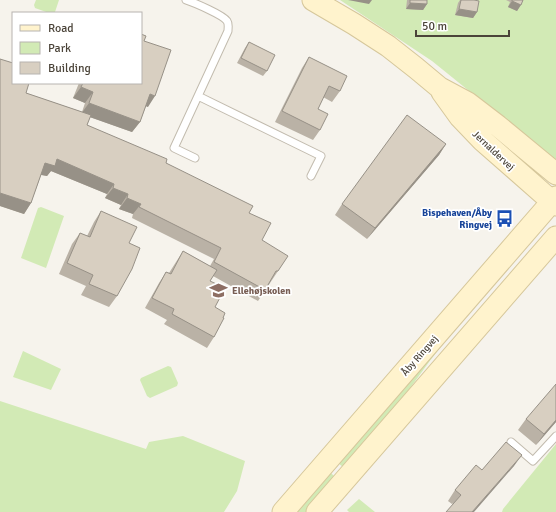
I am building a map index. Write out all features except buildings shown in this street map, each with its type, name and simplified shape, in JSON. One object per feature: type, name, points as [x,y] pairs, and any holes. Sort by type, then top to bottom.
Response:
[{"type":"main road","name":"Jernaldervej","points":[[313,0],[388,46],[440,88],[468,103],[556,174]]},
{"type":"main road","name":"Jernaldervej","points":[[440,88],[460,117],[482,140],[555,201]]},
{"type":"main road","name":"Åby Ringvej","points":[[283,512],[555,201]]},
{"type":"main road","points":[[318,512],[556,237]]},
{"type":"lane","points":[[186,0],[226,19],[229,25],[228,31],[174,148],[195,158]]},
{"type":"lane","points":[[198,96],[321,156],[311,176]]},
{"type":"lane","points":[[511,442],[532,461],[556,436]]},
{"type":"green space","points":[[36,0],[59,0],[55,12],[46,12],[35,8],[34,5]]},
{"type":"green space","points":[[340,0],[556,0],[556,161],[432,61]]},
{"type":"green space","points":[[41,207],[64,216],[46,268],[21,258],[38,208]]},
{"type":"green space","points":[[445,341],[392,413],[307,512],[293,512]],"holes":[[[338,463],[343,467],[335,477],[330,472]]]},
{"type":"green space","points":[[23,351],[61,369],[51,390],[13,377]]},
{"type":"green space","points":[[168,366],[171,367],[178,383],[177,386],[150,398],[147,396],[140,380],[141,378]]},
{"type":"green space","points":[[0,401],[146,449],[149,442],[183,436],[245,461],[237,491],[224,512],[0,512]]},
{"type":"green space","points":[[556,444],[556,512],[502,512],[503,509]]},
{"type":"green space","points":[[359,499],[375,512],[349,512],[347,510]]},
{"type":"place","name":"Bispehaven/Åby Ringvej","points":[[505,218]]},
{"type":"place","name":"Ellehøjskolen","points":[[219,290]]}]
